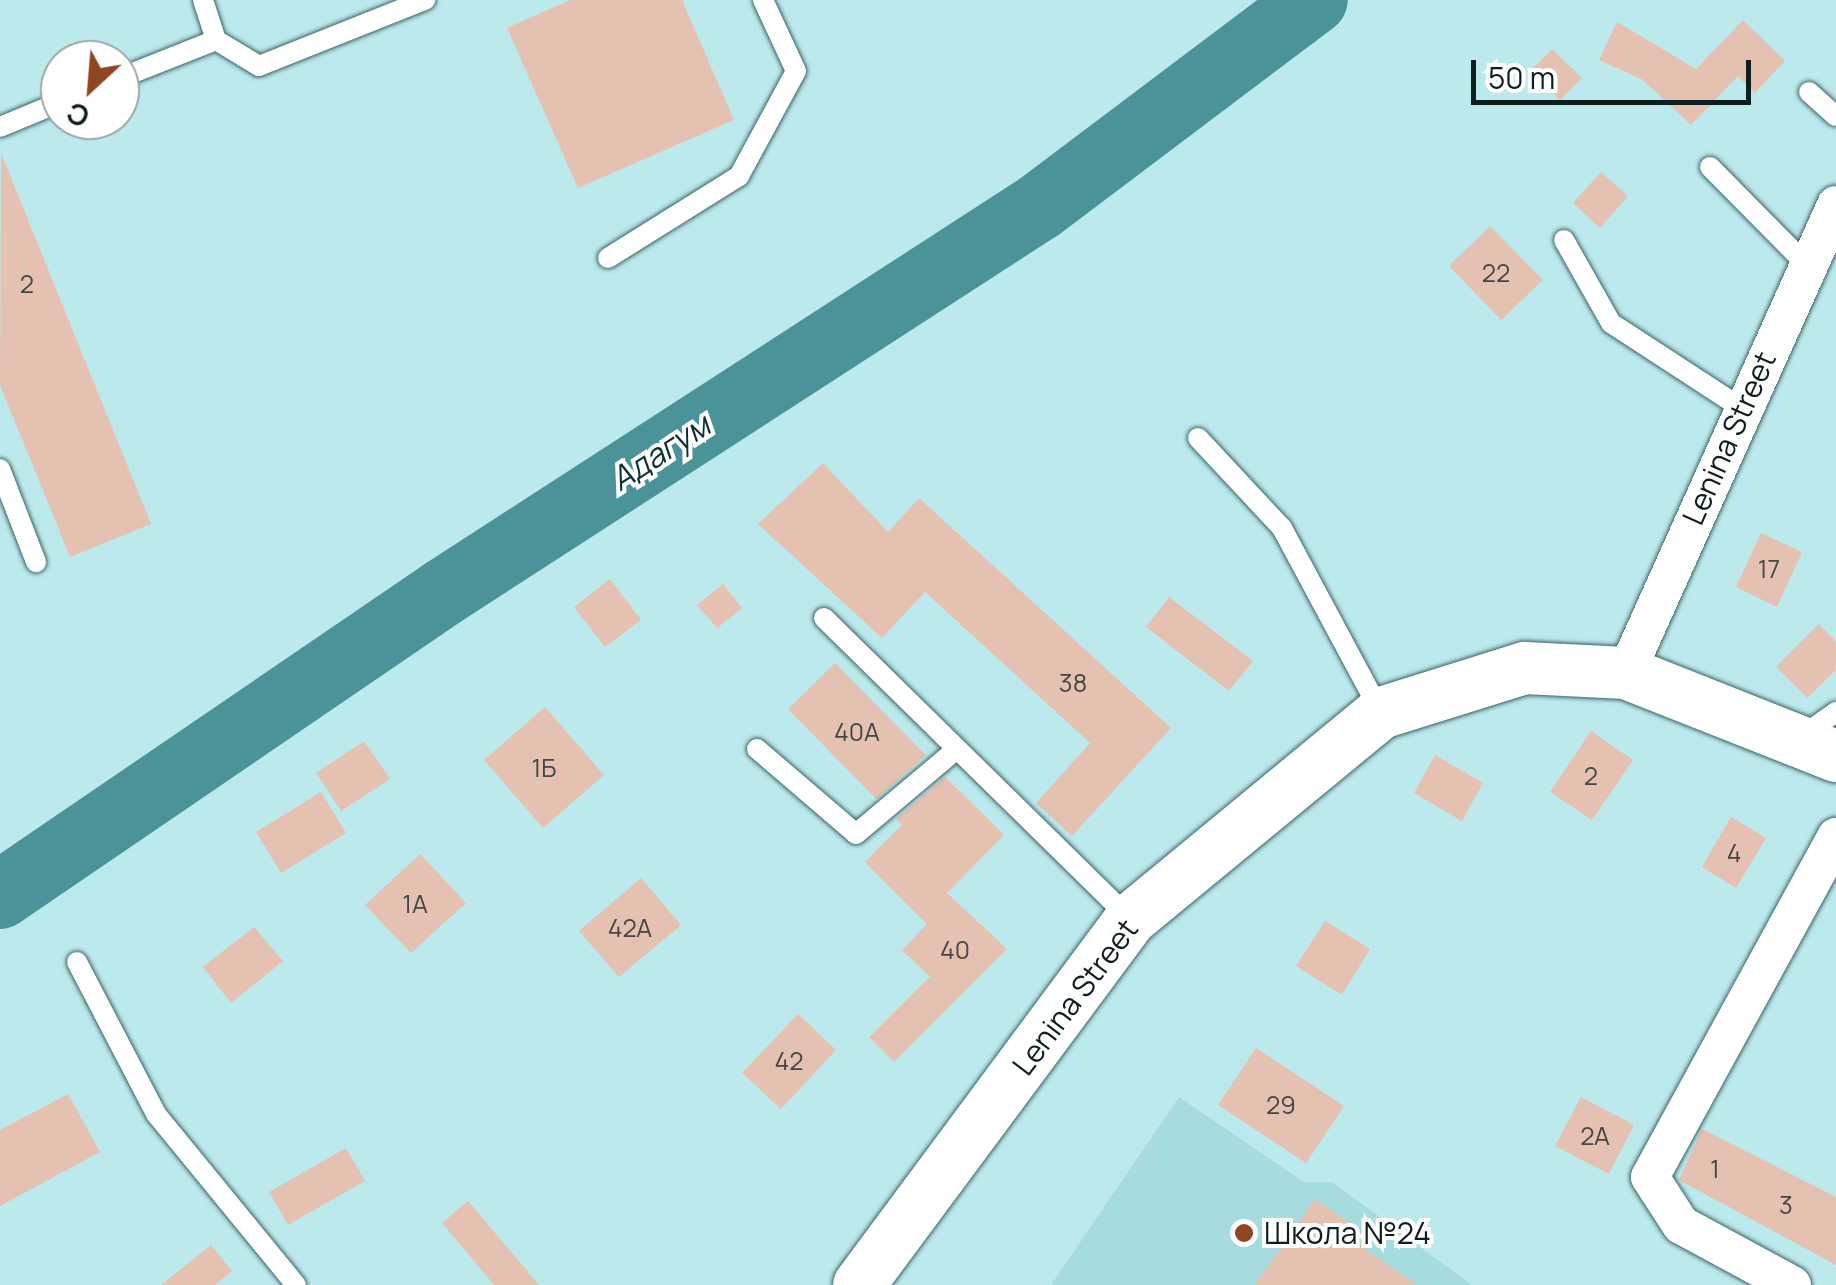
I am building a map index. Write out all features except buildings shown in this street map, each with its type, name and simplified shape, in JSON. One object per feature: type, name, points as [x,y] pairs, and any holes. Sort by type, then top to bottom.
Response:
[{"type":"main road","points":[[1381,713],[1525,668],[1626,674],[1824,735]]},
{"type":"main road","name":"Lenina Street","points":[[858,1285],[1131,919],[1381,713]]},
{"type":"street","name":"Lenina Street","points":[[1626,674],[1740,407],[1836,205]]},
{"type":"street","points":[[1792,1285],[1682,1225],[1650,1177],[1836,836]]},
{"type":"lane","points":[[203,0],[216,40],[259,66],[425,0]]},
{"type":"lane","points":[[608,258],[739,176],[796,71],[763,0]]},
{"type":"lane","points":[[140,70],[216,40]]},
{"type":"lane","points":[[1809,92],[1836,116]]},
{"type":"lane","points":[[0,126],[40,110]]},
{"type":"lane","points":[[1710,167],[1808,266]]},
{"type":"lane","points":[[1564,240],[1611,323],[1740,407]]},
{"type":"lane","points":[[1198,438],[1282,528],[1381,713]]},
{"type":"lane","points":[[0,469],[36,562]]},
{"type":"lane","points":[[824,618],[1131,919]]},
{"type":"lane","points":[[757,749],[856,834],[957,750]]},
{"type":"lane","points":[[77,962],[156,1114],[296,1285]]},
{"type":"shaded area","name":"Школа №24","points":[[1179,1097],[1304,1182],[1332,1182],[1472,1285],[1051,1285]]},
{"type":"waterway","name":"Адагум","points":[[0,895],[444,592],[1039,207],[1314,0]]},
{"type":"place","name":"Школа №24","points":[[1244,1233]]}]
